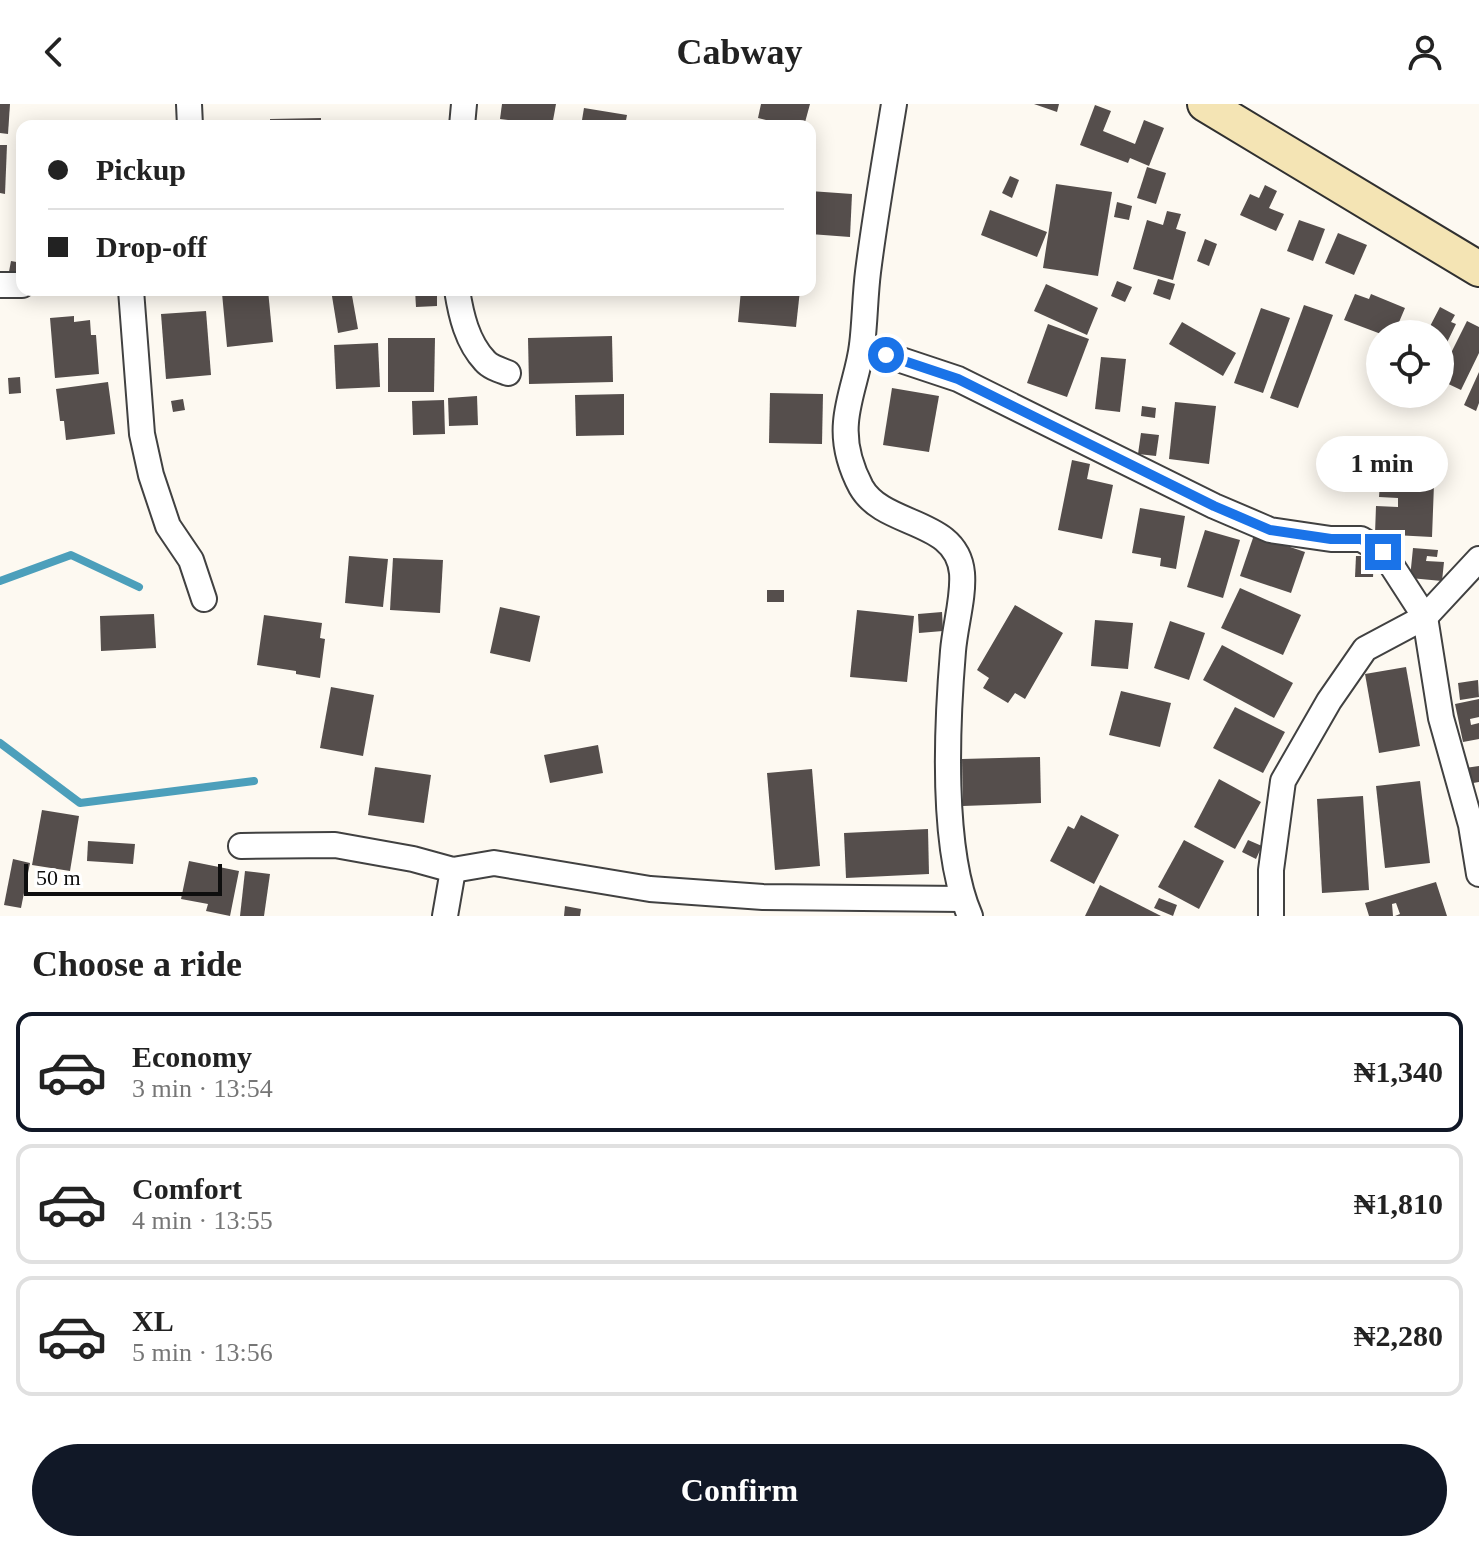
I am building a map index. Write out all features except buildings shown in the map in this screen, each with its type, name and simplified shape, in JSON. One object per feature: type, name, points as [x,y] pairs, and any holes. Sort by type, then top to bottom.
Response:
[{"type":"main road","points":[[1205,104],[1479,269]]},
{"type":"street","points":[[241,846],[335,845],[413,859],[453,870],[494,863],[650,889],[763,897],[886,896],[966,907],[953,838],[947,748],[962,574],[957,552],[936,532],[883,509],[862,490],[850,464],[846,424],[862,347],[867,276],[894,104]]},
{"type":"street","points":[[131,296],[142,434],[151,475],[168,526],[191,560],[204,599]]},
{"type":"street","points":[[458,296],[461,317],[469,337],[486,364],[508,373]]},
{"type":"street","points":[[862,347],[958,379],[1214,506],[1270,530],[1331,539],[1361,539],[1383,552],[1425,617],[1441,718],[1471,825],[1479,874]]},
{"type":"street","points":[[1271,916],[1271,870],[1283,781],[1329,701],[1365,649],[1425,617],[1479,559]]},
{"type":"street","points":[[445,916],[453,870]]},
{"type":"waterway","points":[[0,581],[71,555],[139,587]]},
{"type":"waterway","points":[[0,743],[80,803],[254,781]]},
{"type":"route","points":[[886,355],[958,379],[1214,506],[1270,530],[1331,539],[1361,539],[1383,552]]}]
